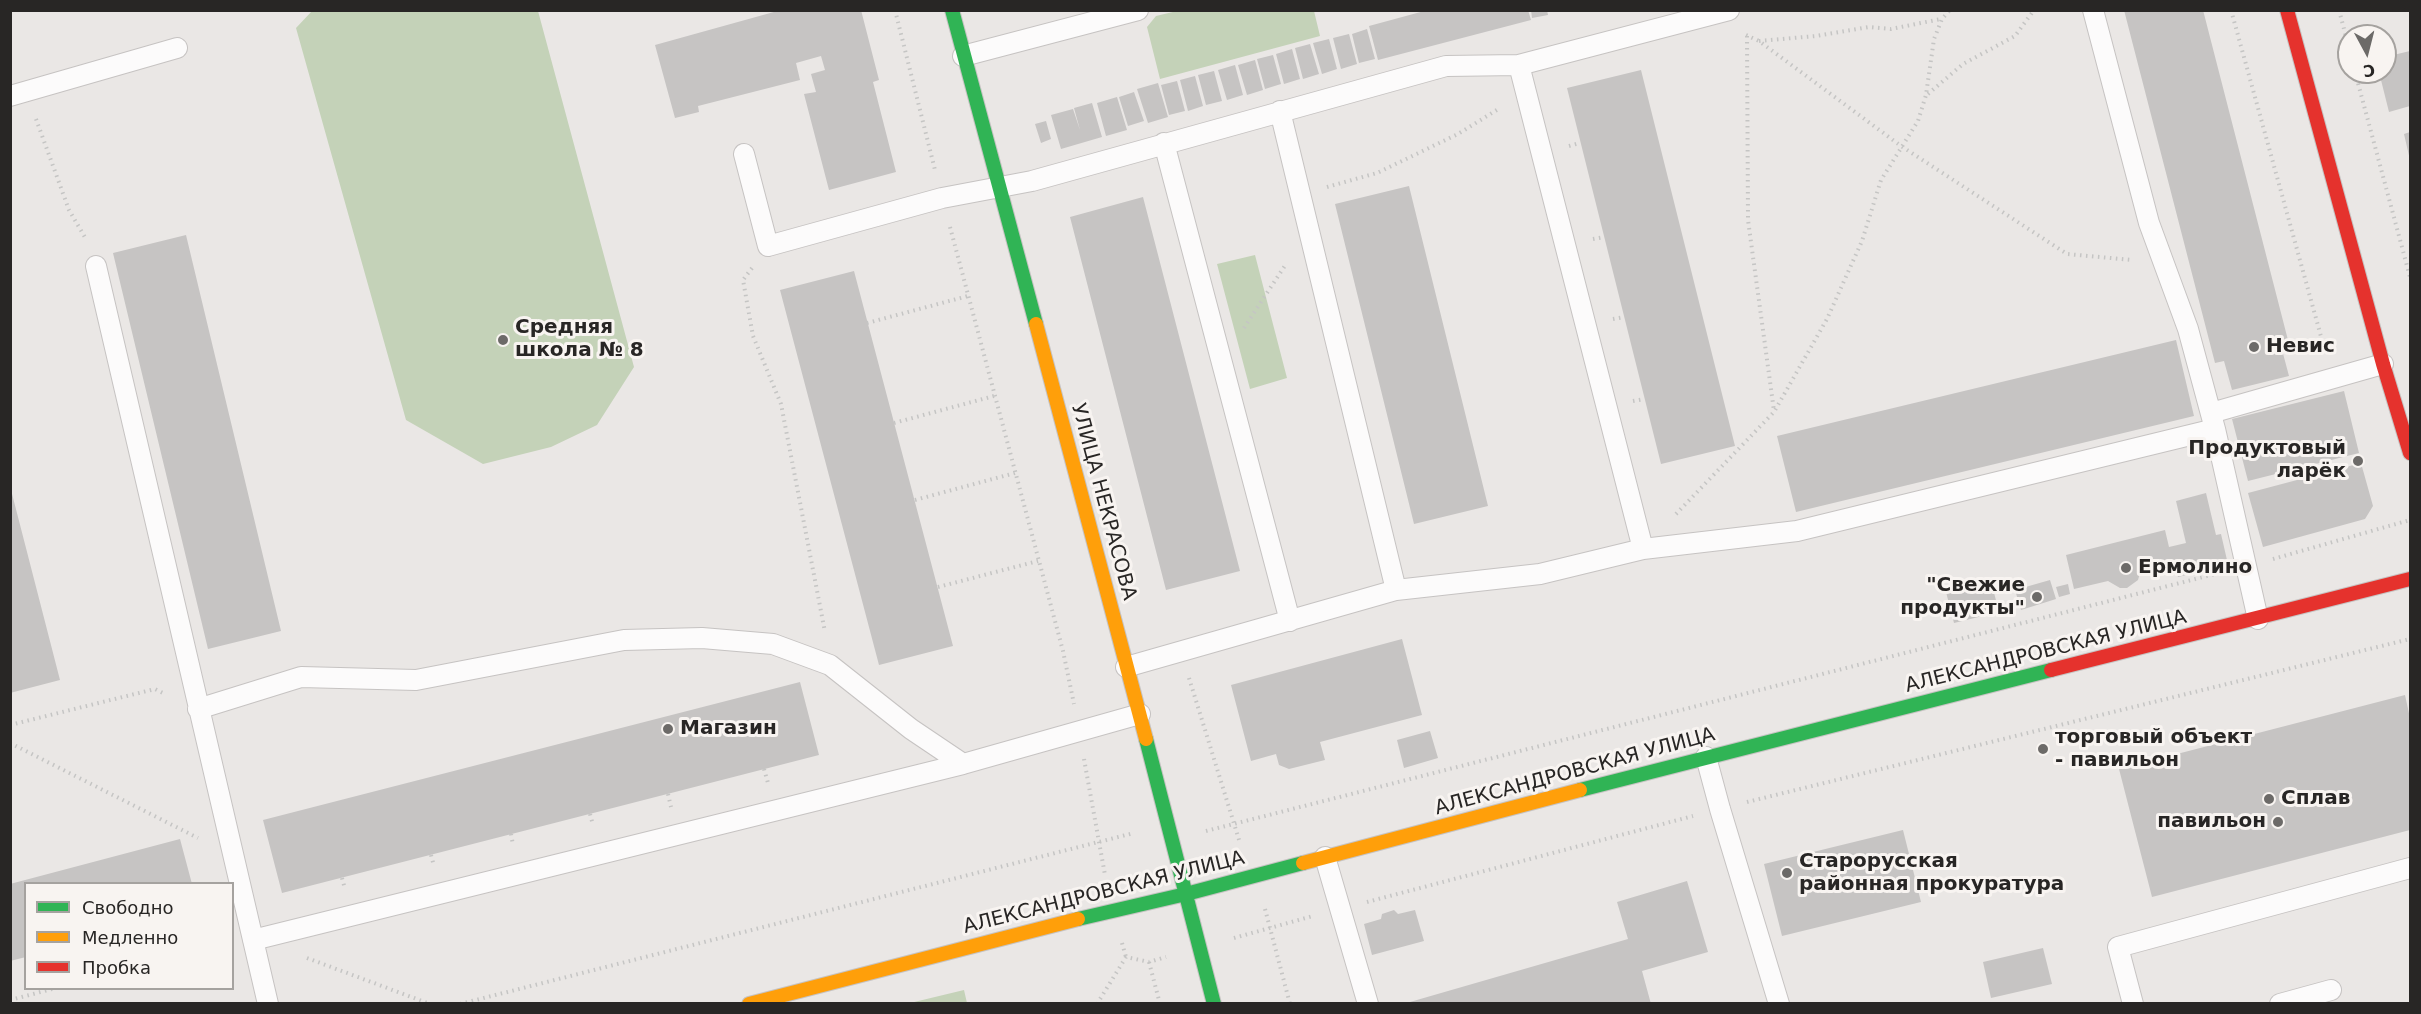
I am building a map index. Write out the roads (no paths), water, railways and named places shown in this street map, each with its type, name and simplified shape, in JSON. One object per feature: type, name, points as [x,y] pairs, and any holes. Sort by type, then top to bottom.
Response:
[{"type":"street","name":"УЛИЦА НЕКРАСОВА","points":[[952,10],[1140,714],[1214,1004]]},
{"type":"street","points":[[2287,10],[2383,364],[2410,453]]},
{"type":"street","name":"АЛЕКСАНДРОВСКАЯ УЛИЦА","points":[[749,1004],[1113,910],[1186,894],[1706,757],[2258,620],[2410,579]]},
{"type":"lane","points":[[963,56],[1138,10]]},
{"type":"lane","points":[[2093,10],[2149,224],[2188,329],[2213,421],[2258,620]]},
{"type":"lane","points":[[744,154],[768,246],[942,198],[1032,181],[1446,66],[1519,65],[1729,11]]},
{"type":"lane","points":[[19,94],[177,48]]},
{"type":"lane","points":[[1519,65],[1642,549]]},
{"type":"lane","points":[[1280,111],[1396,590]]},
{"type":"lane","points":[[1164,143],[1290,621]]},
{"type":"lane","points":[[96,266],[268,1004]]},
{"type":"lane","points":[[1126,667],[1396,590],[1540,574],[1642,549],[1797,531],[2213,421],[2383,364]]},
{"type":"lane","points":[[198,709],[301,677],[416,680],[624,640],[702,638],[773,644],[830,665],[911,729],[963,764]]},
{"type":"lane","points":[[254,940],[963,764],[1140,714]]},
{"type":"lane","points":[[1706,757],[1779,1004]]},
{"type":"lane","points":[[1325,857],[1368,1004]]},
{"type":"lane","points":[[2133,1004],[2118,947],[2410,868]]},
{"type":"lane","points":[[2280,1004],[2331,990]]},
{"type":"place","name":"Средняя школа № 8","points":[[503,340]]},
{"type":"place","name":"Невис","points":[[2254,347]]},
{"type":"place","name":"Продуктовый ларёк","points":[[2358,461]]},
{"type":"place","name":"Ермолино","points":[[2126,568]]},
{"type":"place","name":"\"Свежие продукты\"","points":[[2037,597]]},
{"type":"place","name":"Магазин","points":[[668,729]]},
{"type":"place","name":"торговый объект - павильон","points":[[2043,749]]},
{"type":"place","name":"Сплав","points":[[2269,799]]},
{"type":"place","name":"павильон","points":[[2278,822]]},
{"type":"place","name":"Старорусская районная прокуратура","points":[[1787,873]]}]
